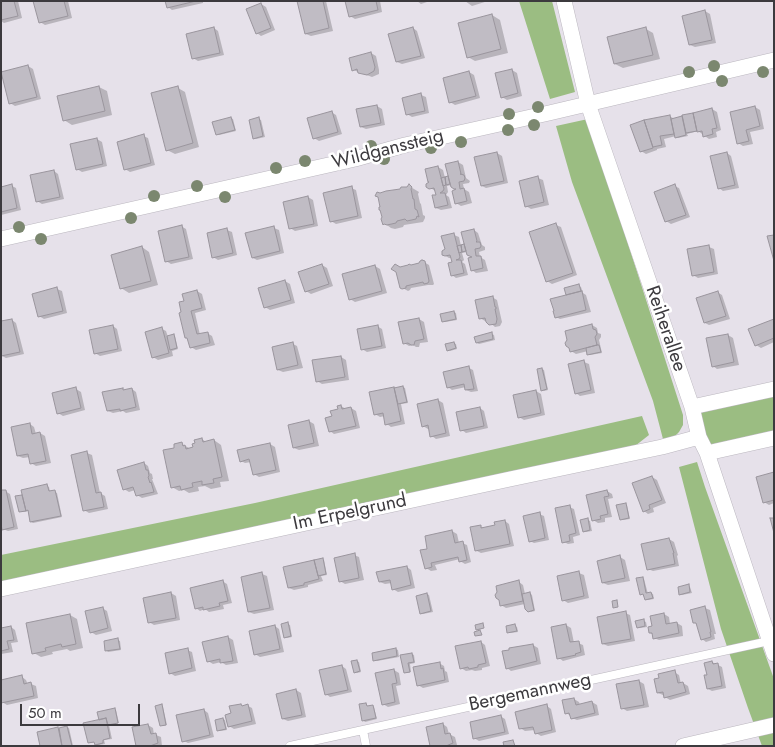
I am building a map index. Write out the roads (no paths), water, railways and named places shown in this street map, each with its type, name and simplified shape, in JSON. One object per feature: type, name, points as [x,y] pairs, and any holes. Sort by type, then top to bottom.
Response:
[{"type":"street","name":"Reiherallee","points":[[564,1],[588,104],[692,407],[699,437],[707,453],[771,647]]},
{"type":"street","name":"Wildganssteig","points":[[1,239],[355,159],[405,145],[774,60]]},
{"type":"street","points":[[692,407],[774,389]]},
{"type":"street","name":"Im Erpelgrund","points":[[1,589],[662,447],[699,437]]},
{"type":"street","points":[[707,453],[774,438]]},
{"type":"street","points":[[683,746],[774,725]]},
{"type":"lane","name":"Bergemannweg","points":[[290,746],[771,647]]},
{"type":"lane","points":[[363,730],[366,746]]}]
